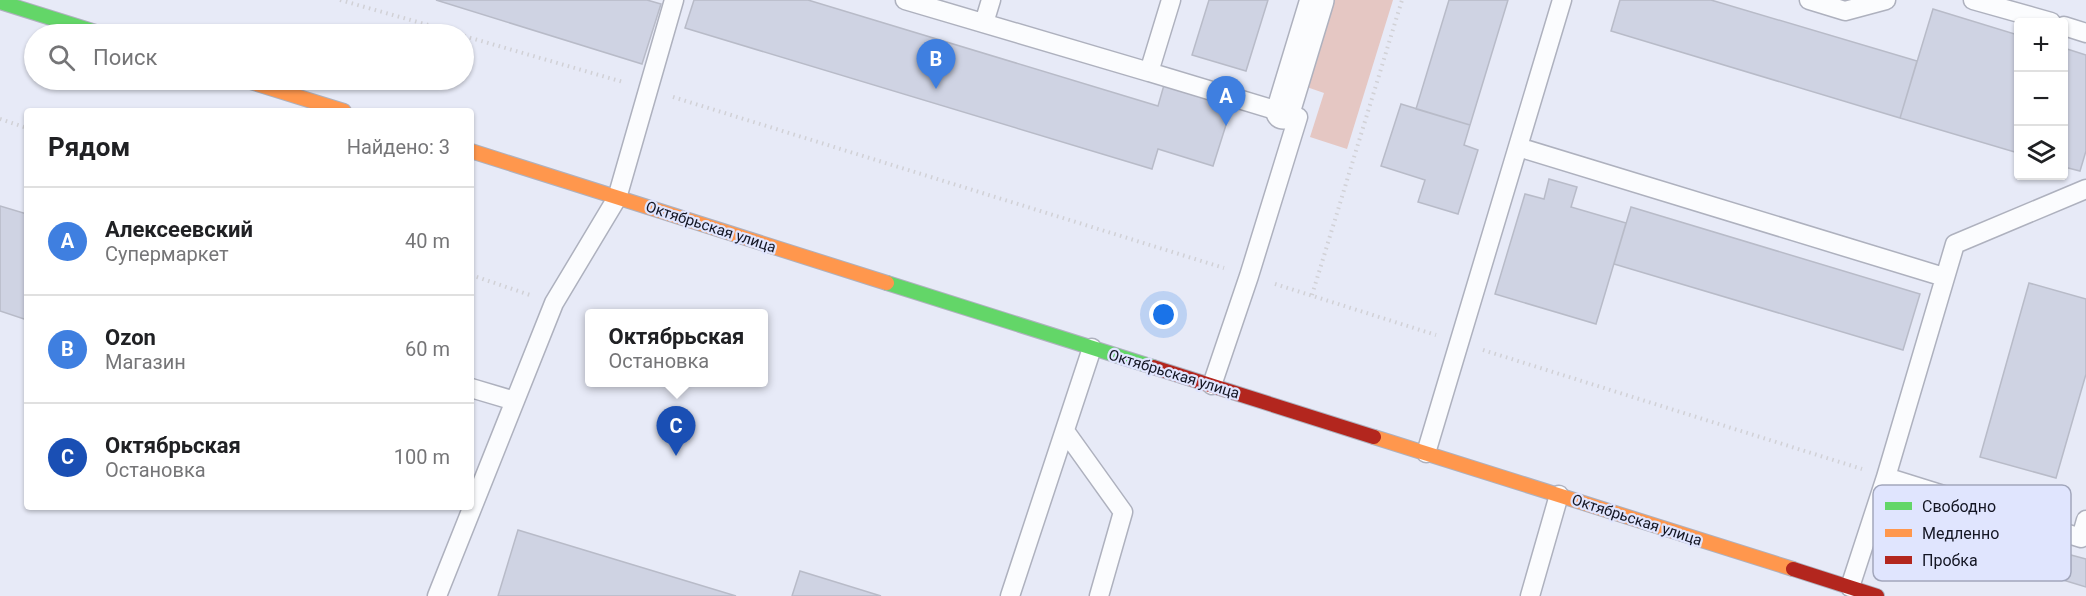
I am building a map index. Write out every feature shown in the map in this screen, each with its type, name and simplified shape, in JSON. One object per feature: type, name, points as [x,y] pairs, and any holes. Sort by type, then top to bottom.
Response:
[{"type":"street","points":[[1283,112],[1317,0]]},
{"type":"street","points":[[0,2],[70,24]]},
{"type":"street","points":[[276,90],[334,108]]},
{"type":"street","name":"Октябрьская улица","points":[[474,152],[1559,495],[1826,588],[1850,587],[1877,596]]},
{"type":"lane","points":[[474,504],[554,303],[617,198],[674,0]]},
{"type":"lane","points":[[905,0],[1298,117],[1249,276],[1212,385]]},
{"type":"lane","points":[[984,23],[991,0]]},
{"type":"lane","points":[[1149,72],[1171,0]]},
{"type":"lane","points":[[1426,453],[1562,0]]},
{"type":"lane","points":[[1809,0],[1845,11],[1886,0]]},
{"type":"lane","points":[[1973,0],[2037,18]]},
{"type":"lane","points":[[2068,27],[2086,33]]},
{"type":"lane","points":[[1518,147],[1944,277]]},
{"type":"lane","points":[[1883,485],[1955,244],[2084,194]]},
{"type":"lane","points":[[1010,596],[1092,348]]},
{"type":"lane","points":[[474,389],[515,401]]},
{"type":"lane","points":[[1065,431],[1123,512],[1099,596]]},
{"type":"lane","points":[[1886,477],[1912,485]]},
{"type":"lane","points":[[1536,594],[1559,495]]},
{"type":"lane","points":[[437,596],[471,510]]},
{"type":"lane","points":[[1850,587],[1873,517]]},
{"type":"lane","points":[[2071,535],[2081,538],[2086,520]]},
{"type":"path","points":[[340,0],[424,24]]},
{"type":"path","points":[[1312,295],[1402,0]]},
{"type":"path","points":[[474,38],[649,89],[1312,295],[1886,477]]},
{"type":"path","points":[[0,119],[24,127]]},
{"type":"path","points":[[474,276],[554,303]]},
{"type":"shaded area","points":[[1327,0],[1393,0],[1347,149],[1310,137],[1324,93],[1301,85]]},
{"type":"building","points":[[436,0],[647,0],[661,4],[642,64]]},
{"type":"building","points":[[694,0],[808,0],[1158,106],[1164,85],[1232,106],[1213,166],[1158,149],[1152,169],[685,28]]},
{"type":"building","points":[[1209,0],[1268,0],[1246,71],[1192,55]]},
{"type":"building","points":[[1449,0],[1508,0],[1470,125],[1416,109]]},
{"type":"building","points":[[1620,0],[1711,0],[1917,61],[1900,118],[1611,31]]},
{"type":"building","points":[[1933,9],[2014,34],[2014,152],[1900,118]]},
{"type":"building","points":[[2068,49],[2086,55],[2086,151],[2080,171],[2068,168]]},
{"type":"building","points":[[1401,104],[1470,125],[1464,145],[1478,150],[1458,214],[1418,202],[1425,180],[1381,166]]},
{"type":"building","points":[[1549,179],[1577,187],[1571,207],[1626,223],[1596,324],[1495,294],[1525,194],[1544,199]]},
{"type":"building","points":[[0,206],[24,213],[24,319],[0,311]]},
{"type":"building","points":[[1631,207],[1920,294],[1903,350],[1614,264]]},
{"type":"building","points":[[2029,283],[2086,299],[2086,374],[2056,478],[1980,457]]},
{"type":"building","points":[[518,530],[736,596],[498,596]]},
{"type":"building","points":[[2071,555],[2086,559],[2086,587],[2066,581],[2071,581]]},
{"type":"building","points":[[800,571],[881,596],[792,596]]},
{"type":"traffic: fast","points":[[0,2],[70,24]]},
{"type":"traffic: fast","points":[[887,283],[1153,367]]},
{"type":"traffic: slow","points":[[276,90],[334,108]]},
{"type":"traffic: slow","points":[[474,152],[887,283]]},
{"type":"traffic: slow","points":[[1374,437],[1793,569]]},
{"type":"traffic: jam","points":[[1153,367],[1374,437]]},
{"type":"traffic: jam","points":[[1793,569],[1877,596]]},
{"type":"place","name":"Ozon","points":[[936,89]]},
{"type":"place","name":"Алексеевский","points":[[1226,126]]},
{"type":"place","name":"Октябрьская","points":[[676,456]]}]
